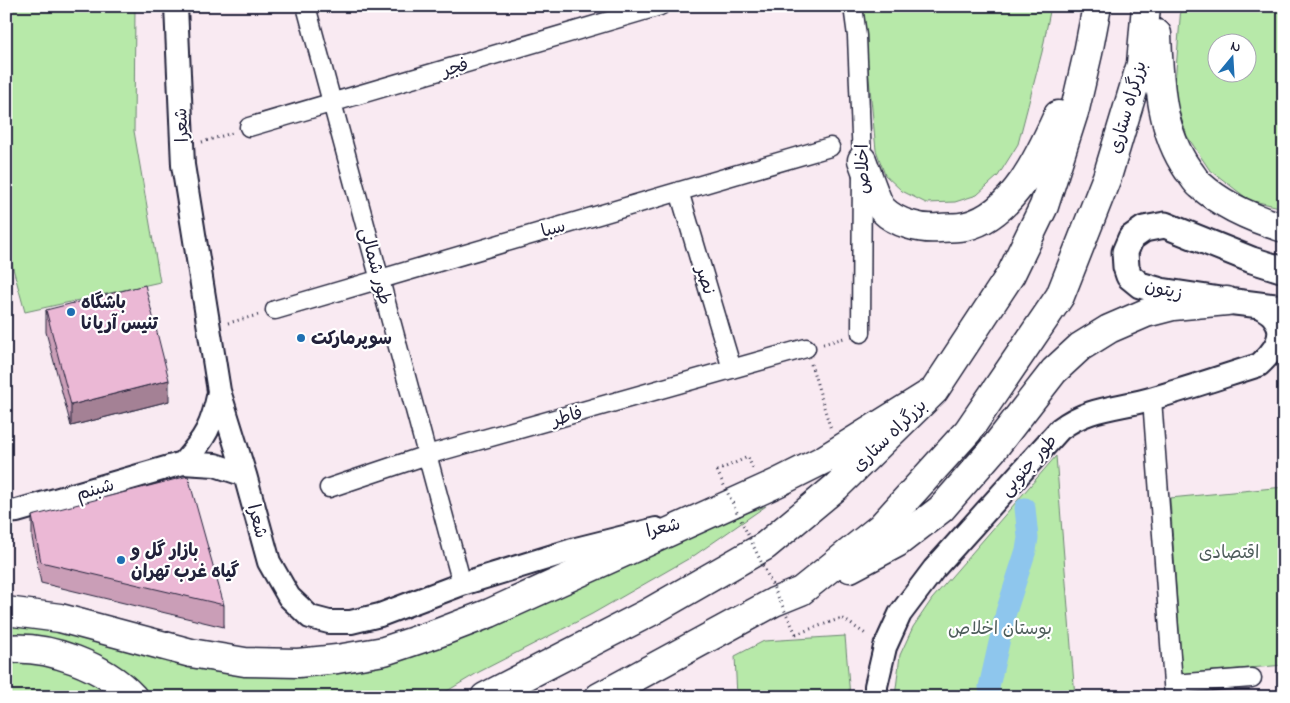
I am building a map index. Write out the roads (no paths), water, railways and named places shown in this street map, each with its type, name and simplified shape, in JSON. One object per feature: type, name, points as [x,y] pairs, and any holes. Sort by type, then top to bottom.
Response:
[{"type":"highway","name":"بزرگراه ستاری","points":[[485,697],[650,612],[765,546],[836,487],[934,391],[1011,274],[1044,206],[1075,109],[1097,6]]},
{"type":"highway","name":"بزرگراه ستاری","points":[[599,697],[774,602],[801,591],[881,527],[968,431],[1060,296],[1107,177],[1141,64],[1146,6]]},
{"type":"highway","points":[[1156,6],[1160,86],[1168,129],[1181,160],[1199,184],[1226,204],[1254,219],[1284,228]]},
{"type":"highway","points":[[862,160],[881,209],[901,222],[931,229],[966,226],[990,216],[1019,188],[1046,142],[1088,53]]},
{"type":"highway","points":[[801,591],[840,574],[896,543],[941,509],[995,447],[1054,371],[1080,347],[1109,329],[1146,313],[1173,306],[1227,301]]},
{"type":"highway","points":[[6,611],[60,618],[191,653],[245,662],[298,663],[384,651],[490,613],[706,516],[826,459],[934,391]]},
{"type":"highway","points":[[6,649],[17,648],[62,655],[93,667],[124,687],[133,697]]},
{"type":"main road","name":"زیتون","points":[[1284,270],[1252,260],[1166,224],[1144,229],[1131,238],[1125,252],[1126,267],[1130,276],[1140,286],[1259,306],[1284,308]]},
{"type":"street","name":"شعرا","points":[[176,6],[183,165],[219,391],[269,562],[289,597],[310,617],[329,622],[351,622],[380,615],[462,584],[576,549],[706,516]]},
{"type":"street","name":"طور شمالی","points":[[306,6],[462,584]]},
{"type":"street","name":"فجر","points":[[249,127],[626,11],[660,6]]},
{"type":"street","name":"اخلاص","points":[[853,6],[857,36],[862,160],[861,333]]},
{"type":"street","name":"سبا","points":[[275,310],[830,146]]},
{"type":"street","name":"نصر","points":[[679,191],[732,369]]},
{"type":"street","points":[[1259,306],[1274,317],[1280,330],[1279,341],[1272,353],[1260,365]]},
{"type":"street","name":"فاطر","points":[[329,488],[427,455],[806,348]]},
{"type":"street","name":"طور جنوبی","points":[[876,697],[876,686],[885,647],[900,614],[934,569],[1060,429],[1073,419],[1102,409],[1152,399],[1284,357]]},
{"type":"street","points":[[183,464],[201,443],[214,418],[219,391]]},
{"type":"street","points":[[1152,399],[1174,690],[1252,678]]},
{"type":"street","name":"شبنم","points":[[6,512],[17,511],[183,464],[215,465],[245,475]]},
{"type":"waterway","points":[[990,697],[989,687],[1006,612],[1026,550],[1028,538],[1025,508]]},
{"type":"place","name":"باشگاه تنیس آریانا","points":[[71,312]]},
{"type":"place","name":"سوپرمارکت","points":[[301,338]]},
{"type":"place","name":"بازار گل و گیاه غرب تهران","points":[[121,560]]},
{"type":"park label","name":"اقتصادی","points":[[1229,552]]},
{"type":"park label","name":"بوستان اخلاص","points":[[1000,628]]}]
